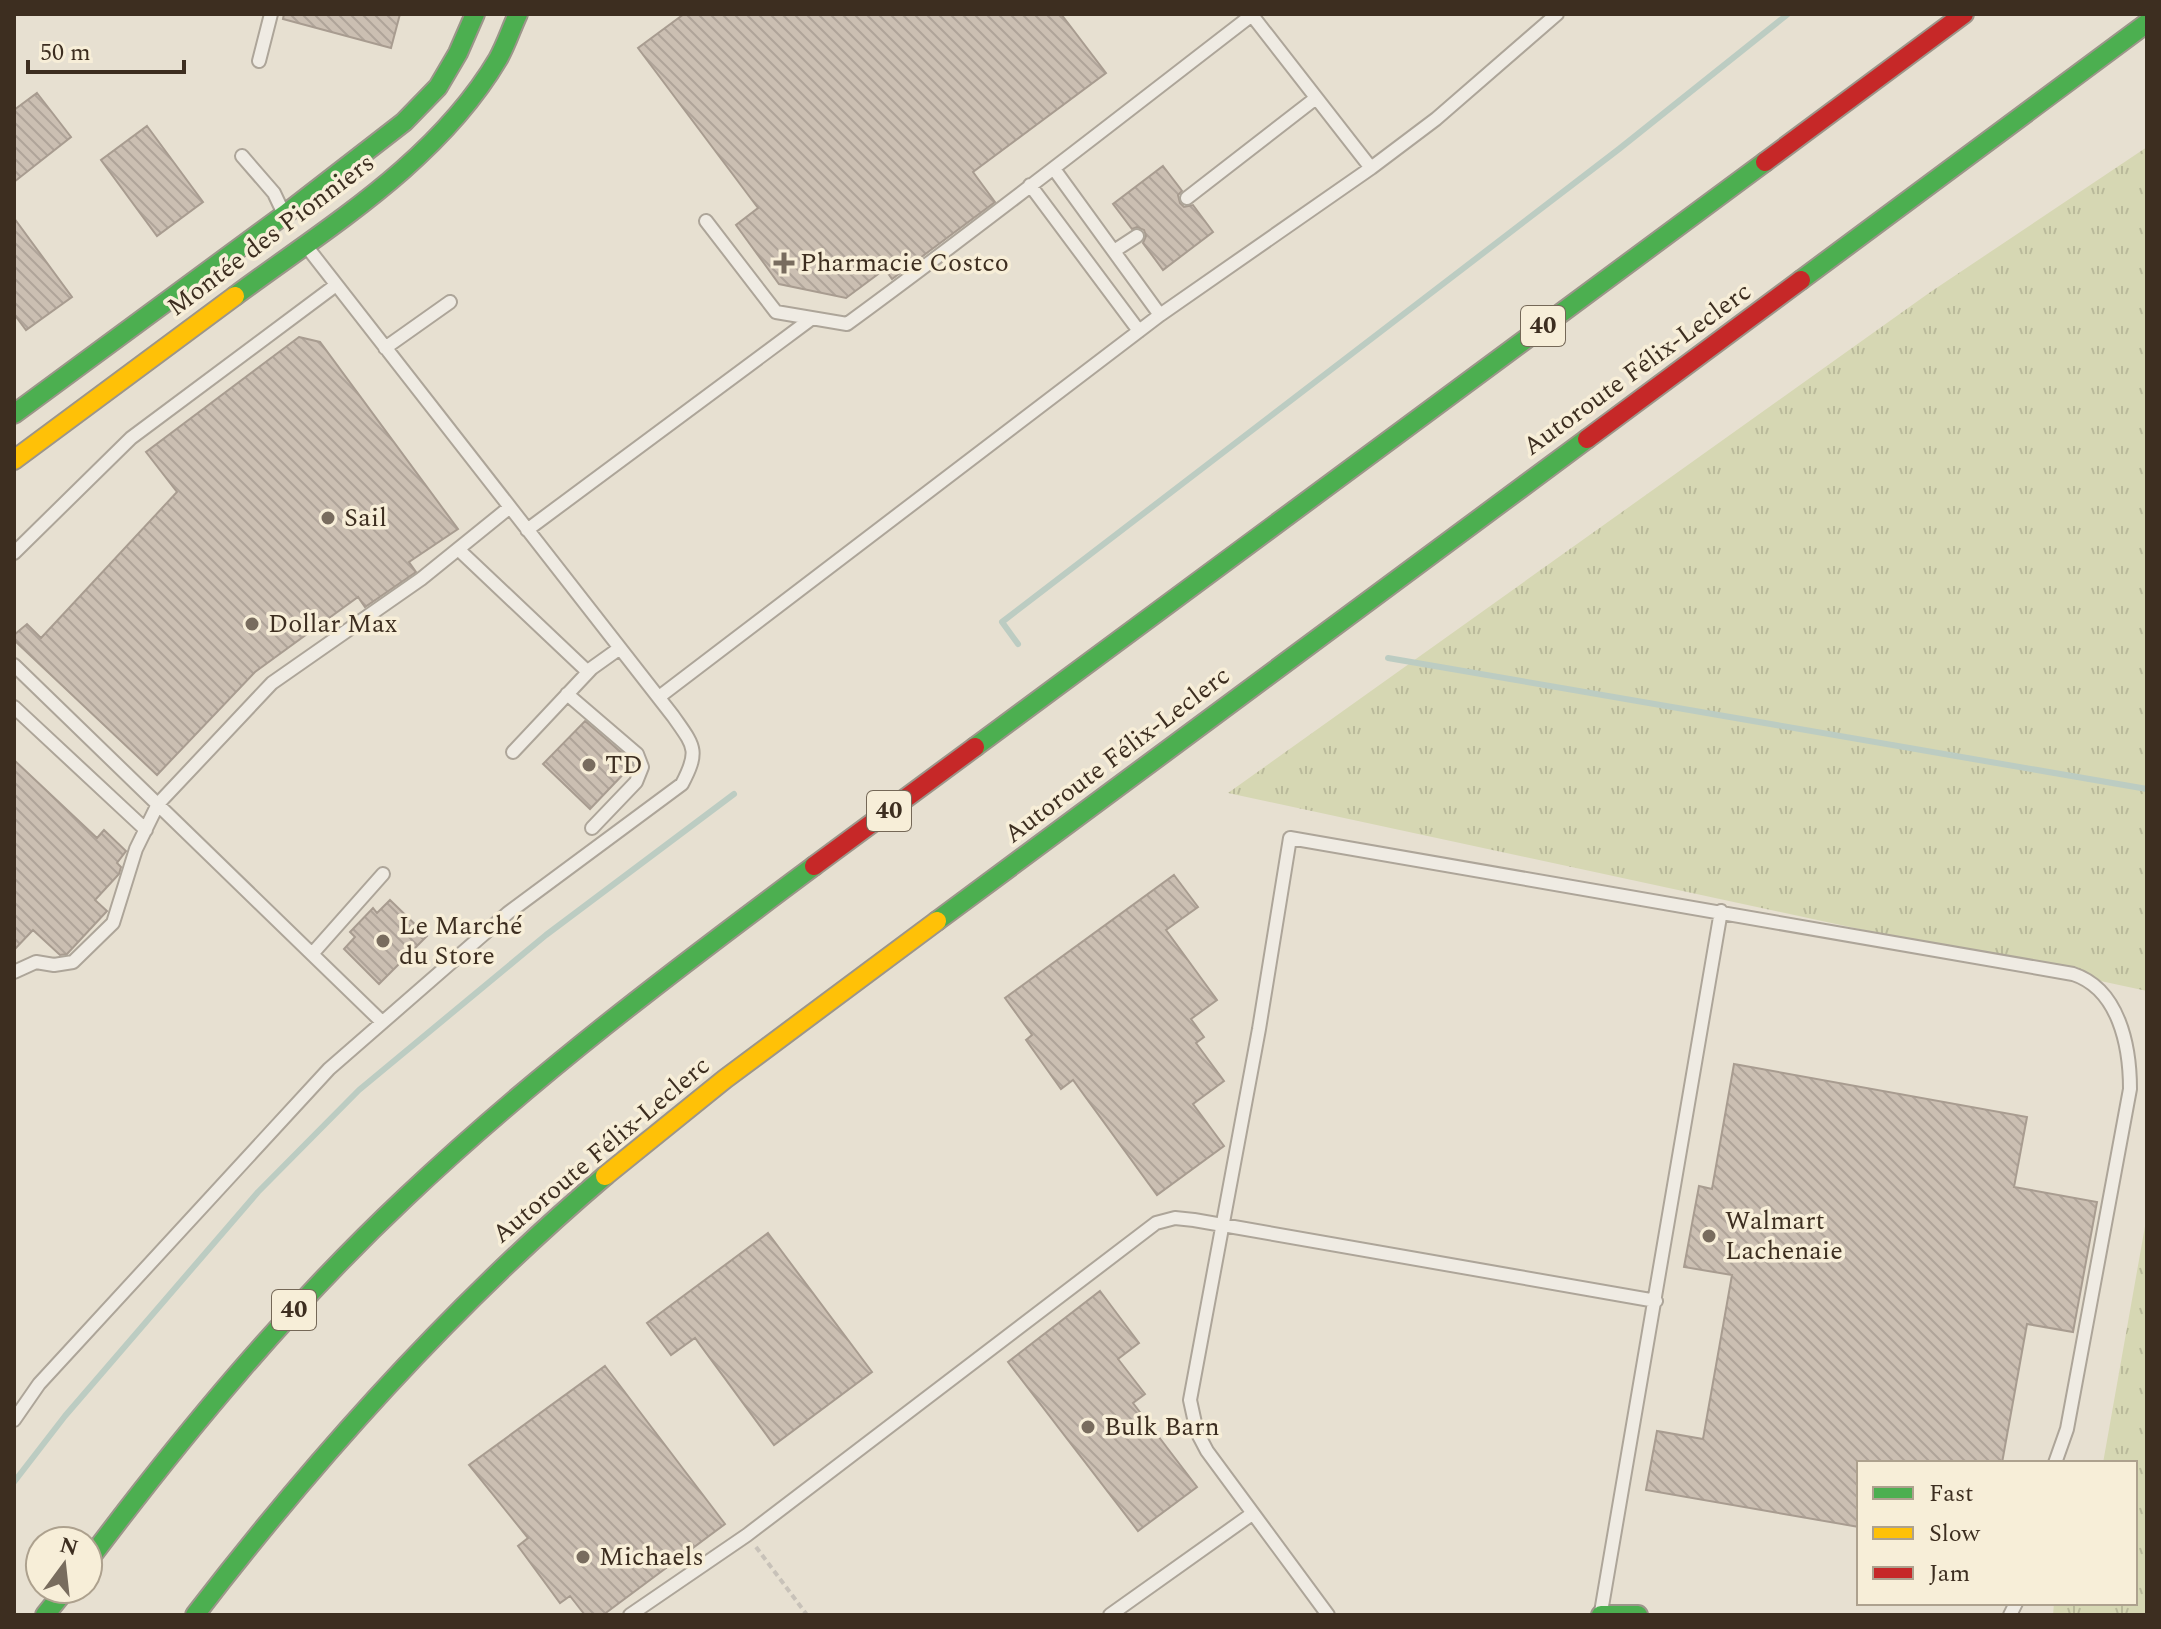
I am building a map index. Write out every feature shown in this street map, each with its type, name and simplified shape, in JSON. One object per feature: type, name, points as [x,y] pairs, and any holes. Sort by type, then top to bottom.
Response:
[{"type":"main road","name":"Montée des Pionniers","points":[[14,414],[284,215],[404,122],[438,87],[458,53],[475,14]]},
{"type":"main road","name":"Montée des Pionniers","points":[[14,460],[305,245],[413,159],[468,104],[493,69],[518,14]]},
{"type":"main road","name":"40","points":[[104,1540],[186,1434],[302,1302],[449,1156],[539,1076],[715,939],[1964,14]]},
{"type":"main road","name":"Autoroute Félix-Leclerc","points":[[195,1615],[286,1499],[384,1387],[522,1250],[620,1164],[795,1026],[2147,23]]},
{"type":"main road","points":[[2010,125],[2133,56]]},
{"type":"main road","points":[[284,215],[305,245]]},
{"type":"main road","points":[[1601,1615],[1638,1615]]},
{"type":"lane","points":[[259,61],[271,14]]},
{"type":"lane","points":[[659,697],[1160,315],[1436,119],[1557,14]]},
{"type":"lane","points":[[706,221],[776,312],[847,324],[943,255],[1251,15],[1371,168]]},
{"type":"lane","points":[[1187,198],[1316,98]]},
{"type":"lane","points":[[242,156],[274,193],[284,215]]},
{"type":"lane","points":[[1054,169],[1160,315]]},
{"type":"lane","points":[[1030,185],[1139,331]]},
{"type":"lane","points":[[1114,251],[1137,236]]},
{"type":"lane","points":[[14,1420],[39,1384],[329,1069],[508,913],[682,784],[694,761],[690,739],[659,697],[305,245]]},
{"type":"lane","points":[[14,553],[131,438],[336,285]]},
{"type":"lane","points":[[385,348],[450,302]]},
{"type":"lane","points":[[527,530],[811,319]]},
{"type":"lane","points":[[14,972],[36,962],[54,965],[73,962],[113,923],[136,849],[158,804],[272,683],[421,579],[510,507]]},
{"type":"lane","points":[[458,549],[588,672]]},
{"type":"lane","points":[[513,752],[588,672],[620,648]]},
{"type":"lane","points":[[14,665],[382,1022]]},
{"type":"lane","points":[[567,694],[637,754],[642,767],[636,782],[592,828]]},
{"type":"lane","points":[[14,707],[146,830]]},
{"type":"lane","points":[[1328,1615],[1207,1451],[1197,1432],[1190,1400],[1261,1021],[1290,838],[2073,974],[2097,986],[2112,1007],[2130,1061],[2130,1089],[2067,1429],[2056,1461]]},
{"type":"lane","points":[[312,954],[383,874]]},
{"type":"lane","points":[[1601,1615],[1721,911]]},
{"type":"lane","points":[[630,1615],[747,1535],[1156,1223],[1175,1218],[1223,1225],[1656,1301]]},
{"type":"lane","points":[[1110,1615],[1252,1514]]},
{"type":"path","points":[[755,1546],[807,1615]]},
{"type":"green space","points":[[2147,147],[2147,991],[1228,793],[1929,293]]},
{"type":"green space","points":[[2147,1215],[2147,1615],[2053,1615],[2054,1605],[2137,1605],[2137,1461],[2103,1461]]},
{"type":"building","points":[[284,14],[400,14],[391,48],[283,19]]},
{"type":"building","points":[[684,14],[1061,14],[1106,73],[973,172],[995,202],[892,279],[885,269],[846,298],[779,284],[736,225],[758,208],[638,48]]},
{"type":"building","points":[[37,93],[71,137],[14,182],[14,110]]},
{"type":"building","points":[[147,126],[203,202],[157,236],[101,160]]},
{"type":"building","points":[[1163,166],[1182,191],[1178,195],[1180,203],[1184,207],[1193,205],[1213,232],[1163,270],[1143,243],[1146,236],[1144,230],[1137,227],[1132,229],[1113,204]]},
{"type":"building","points":[[14,218],[72,297],[26,330],[14,314]]},
{"type":"building","points":[[299,337],[320,342],[458,529],[409,562],[416,572],[365,607],[358,597],[255,672],[157,775],[14,640],[14,635],[27,624],[41,638],[177,492],[146,452]]},
{"type":"building","points":[[585,721],[632,765],[590,809],[543,764]]},
{"type":"building","points":[[14,760],[97,838],[104,830],[126,851],[117,863],[121,867],[119,874],[95,900],[107,911],[67,954],[60,955],[33,930],[14,950]]},
{"type":"building","points":[[1174,875],[1198,907],[1166,930],[1217,1000],[1191,1019],[1204,1037],[1196,1043],[1224,1081],[1193,1104],[1224,1146],[1157,1195],[1073,1080],[1061,1089],[1026,1040],[1032,1035],[1005,998]]},
{"type":"building","points":[[390,900],[427,936],[379,984],[344,949],[355,937],[350,932],[373,908],[377,913]]},
{"type":"building","points":[[1734,1064],[2027,1117],[2014,1187],[2097,1202],[2073,1332],[2027,1324],[2002,1461],[1857,1461],[1857,1527],[1646,1490],[1657,1431],[1703,1439],[1732,1275],[1684,1267],[1699,1186],[1712,1189]]},
{"type":"building","points":[[768,1233],[872,1372],[774,1445],[695,1338],[671,1355],[647,1323]]},
{"type":"building","points":[[1100,1291],[1139,1343],[1118,1359],[1145,1394],[1133,1403],[1197,1487],[1138,1531],[1008,1362]]},
{"type":"building","points":[[605,1366],[725,1524],[603,1615],[585,1615],[570,1596],[560,1603],[518,1546],[528,1538],[469,1465]]},
{"type":"waterway","points":[[1018,644],[1002,622],[1619,149],[1788,14]]},
{"type":"waterway","points":[[1388,658],[2147,789]]},
{"type":"waterway","points":[[14,1482],[65,1416],[258,1192],[359,1090],[546,935],[734,794]]},
{"type":"traffic: fast","points":[[14,414],[284,215],[404,122],[438,87],[458,53],[475,14]]},
{"type":"traffic: fast","points":[[235,296],[343,218],[444,130],[473,96],[498,59],[518,14]]},
{"type":"traffic: fast","points":[[1801,280],[2147,23]]},
{"type":"traffic: fast","points":[[975,747],[1765,162]]},
{"type":"traffic: fast","points":[[937,921],[1587,439]]},
{"type":"traffic: fast","points":[[104,1540],[239,1372],[320,1283],[406,1197],[554,1067],[814,866]]},
{"type":"traffic: fast","points":[[195,1615],[289,1497],[388,1385],[493,1277],[605,1176]]},
{"type":"traffic: fast","points":[[45,1615],[53,1605]]},
{"type":"traffic: fast","points":[[1601,1615],[1638,1615]]},
{"type":"traffic: slow","points":[[14,460],[235,296]]},
{"type":"traffic: slow","points":[[605,1176],[725,1079],[937,921]]},
{"type":"traffic: jam","points":[[1765,162],[1964,14]]},
{"type":"traffic: jam","points":[[1587,439],[1801,280]]},
{"type":"traffic: jam","points":[[814,866],[975,747]]},
{"type":"place","name":"Pharmacie Costco","points":[[784,263]]},
{"type":"place","name":"Sail","points":[[328,518]]},
{"type":"place","name":"Dollar Max","points":[[252,624]]},
{"type":"place","name":"TD","points":[[589,765]]},
{"type":"place","name":"Le Marché du Store","points":[[383,941]]},
{"type":"place","name":"Walmart Lachenaie","points":[[1709,1236]]},
{"type":"place","name":"Bulk Barn","points":[[1088,1427]]},
{"type":"place","name":"Michaels","points":[[583,1557]]}]
